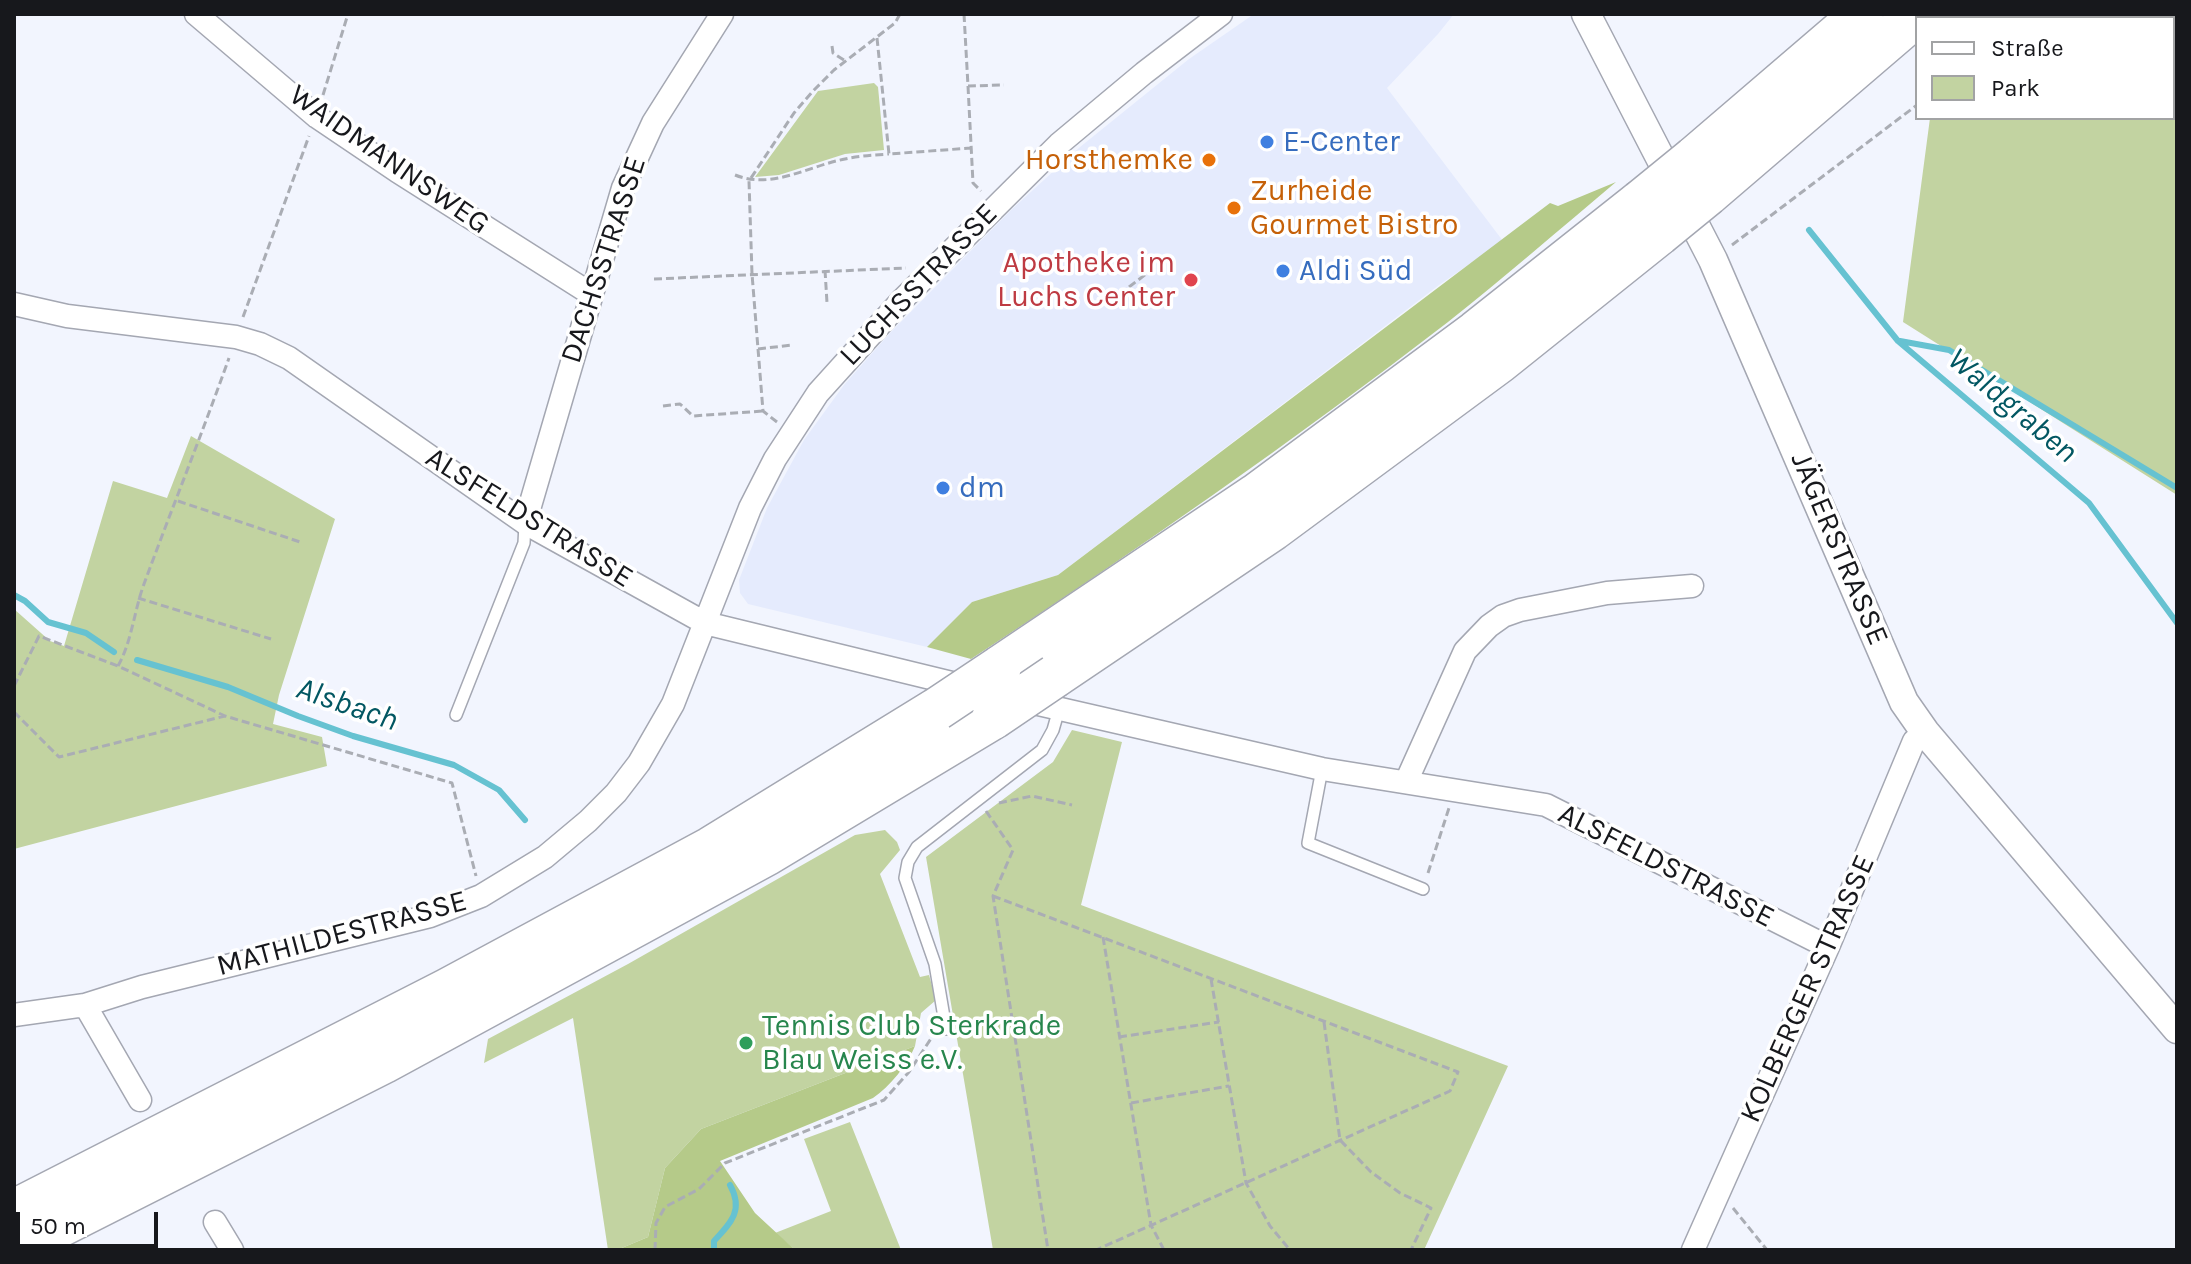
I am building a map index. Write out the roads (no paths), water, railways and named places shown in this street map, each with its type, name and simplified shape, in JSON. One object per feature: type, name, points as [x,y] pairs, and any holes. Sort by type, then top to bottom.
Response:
[{"type":"highway","points":[[1701,176],[1862,14]]},
{"type":"highway","points":[[14,1249],[384,1062],[767,854],[993,718],[1057,693],[1499,362],[1650,218],[1701,176],[1915,18]]},
{"type":"highway","points":[[14,1211],[447,990],[711,848],[1000,667],[1268,486],[1476,332],[1650,218]]},
{"type":"street","name":"WAIDMANNSWEG","points":[[196,14],[317,117],[591,294]]},
{"type":"street","name":"DACHSSTRASSE","points":[[525,523],[614,214],[636,154],[722,14]]},
{"type":"street","name":"LUCHSSTRASSE","points":[[705,623],[750,508],[791,433],[818,393],[995,206],[1081,124],[1221,14]]},
{"type":"street","name":"JÄGERSTRASSE","points":[[1586,14],[1713,260],[1904,702],[1925,732],[2177,1029]]},
{"type":"street","name":"ALSFELDSTRASSE","points":[[14,304],[67,316],[236,337],[260,344],[289,358],[525,523],[705,623],[1057,693],[1322,769],[1546,805],[1828,947]]},
{"type":"street","points":[[1406,782],[1465,651],[1503,616],[1607,593],[1692,586]]},
{"type":"street","name":"MATHILDESTRASSE","points":[[14,1015],[85,1005],[142,987],[430,916],[481,896],[545,857],[616,793],[658,734],[705,623]]},
{"type":"street","name":"KOLBERGER STRASSE","points":[[1693,1250],[1828,947],[1914,741],[1925,732]]},
{"type":"street","points":[[85,1005],[140,1100]]},
{"type":"street","points":[[215,1222],[232,1250]]},
{"type":"lane","points":[[456,715],[524,543],[525,523]]},
{"type":"lane","points":[[946,1029],[935,964],[905,878],[908,862],[917,847],[1042,750],[1053,730],[1057,693]]},
{"type":"lane","points":[[1322,769],[1308,843],[1423,889]]},
{"type":"waterway","name":"Waldgraben","points":[[1809,230],[1898,341],[2089,503],[2177,623]]},
{"type":"waterway","points":[[1900,341],[1949,350],[2177,488]]},
{"type":"waterway","name":"Alsbach","points":[[14,595],[48,622],[86,633],[114,652]]},
{"type":"waterway","name":"Alsbach","points":[[137,660],[228,687],[353,736],[454,765],[499,790],[525,820]]},
{"type":"waterway","name":"Alsbach","points":[[714,1250],[714,1241],[730,1222],[736,1209],[730,1185]]},
{"type":"place","name":"E-Center","points":[[1267,142]]},
{"type":"place","name":"Horsthemke","points":[[1209,160]]},
{"type":"place","name":"Zurheide Gourmet Bistro","points":[[1234,208]]},
{"type":"place","name":"Aldi Süd","points":[[1283,271]]},
{"type":"place","name":"Apotheke im Luchs Center","points":[[1191,280]]},
{"type":"place","name":"dm","points":[[943,488]]},
{"type":"place","name":"Tennis Club Sterkrade Blau Weiss e.V.","points":[[746,1043]]}]
